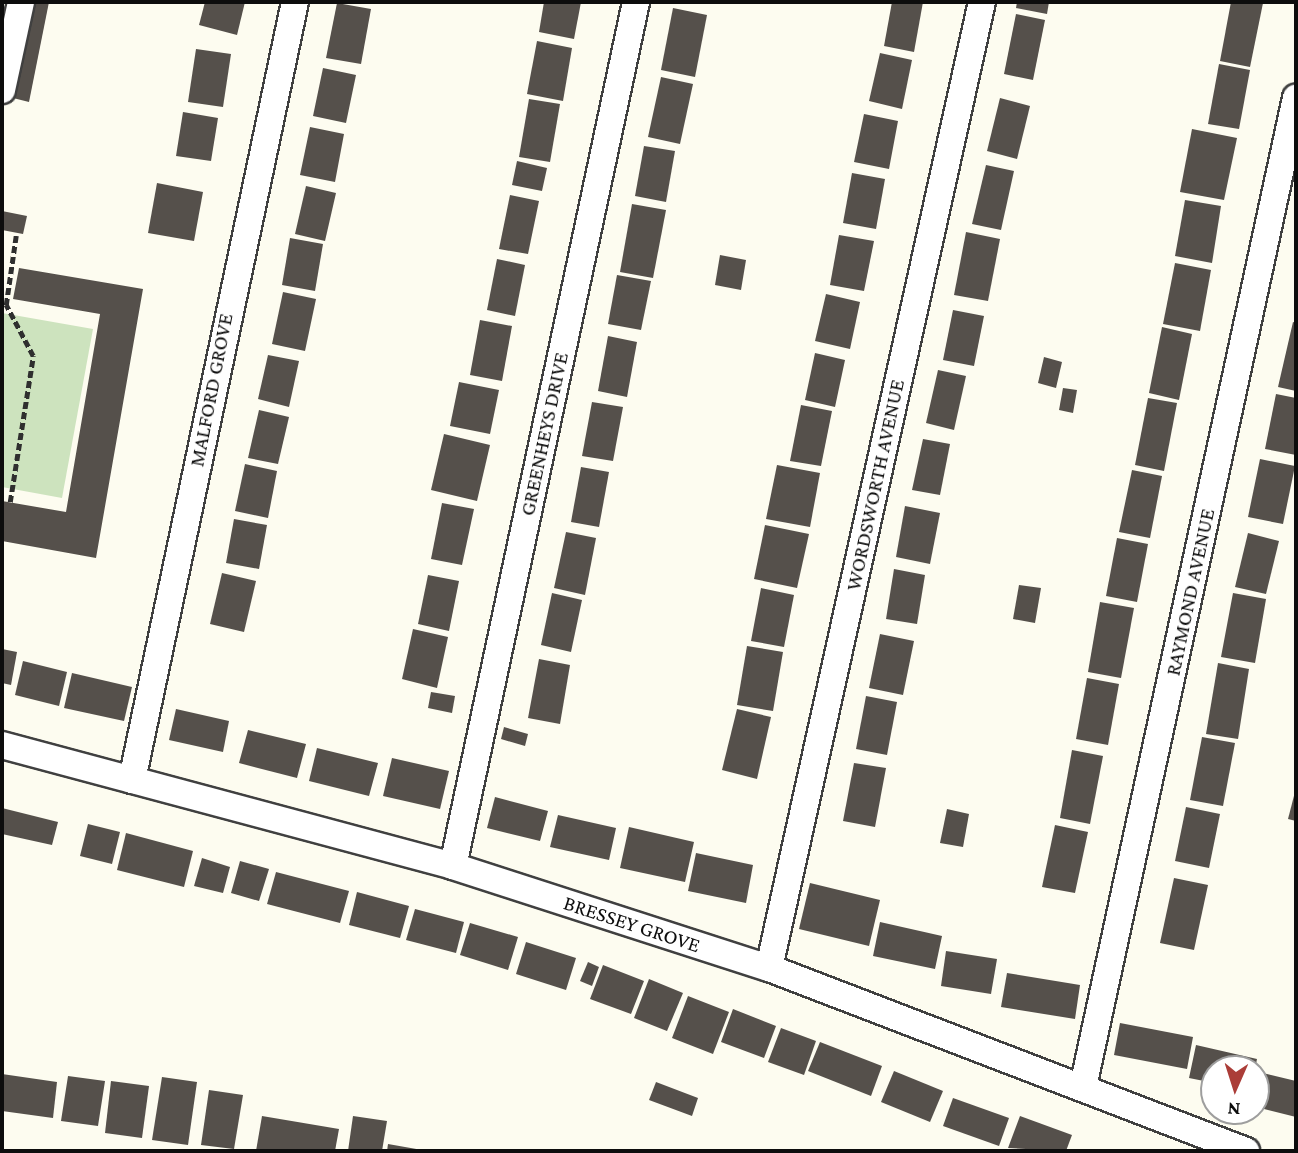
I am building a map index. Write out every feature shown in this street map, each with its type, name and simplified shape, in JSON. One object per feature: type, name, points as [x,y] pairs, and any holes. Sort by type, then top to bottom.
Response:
[{"type":"street","points":[[2,90],[20,2]]},
{"type":"street","name":"MALFORD GROVE","points":[[132,780],[295,2]]},
{"type":"street","name":"GREENHEYS DRIVE","points":[[453,866],[636,2]]},
{"type":"street","name":"WORDSWORTH AVENUE","points":[[769,968],[982,2]]},
{"type":"street","name":"RAYMOND AVENUE","points":[[1083,1087],[1296,98]]},
{"type":"street","name":"BRESSEY GROVE","points":[[2,744],[453,866],[769,968],[1246,1151]]},
{"type":"path","points":[[10,502],[33,356],[4,305],[16,236]]},
{"type":"green space","points":[[2,313],[93,329],[62,498],[2,487]]},
{"type":"building","points":[[32,2],[49,2],[29,102],[13,98]]},
{"type":"building","points":[[205,2],[245,2],[237,35],[199,25]]},
{"type":"building","points":[[544,2],[581,2],[574,39],[539,32]]},
{"type":"building","points":[[892,2],[923,2],[914,52],[884,46]]},
{"type":"building","points":[[1017,2],[1049,2],[1047,14],[1016,8]]},
{"type":"building","points":[[1231,2],[1263,3],[1250,67],[1220,61]]},
{"type":"building","points":[[337,3],[371,9],[361,64],[326,58]]},
{"type":"building","points":[[673,8],[707,15],[695,77],[661,70]]},
{"type":"building","points":[[1016,14],[1045,20],[1033,80],[1004,74]]},
{"type":"building","points":[[537,41],[572,48],[563,101],[527,94]]},
{"type":"building","points":[[196,49],[231,54],[223,107],[188,102]]},
{"type":"building","points":[[880,53],[912,60],[902,109],[869,101]]},
{"type":"building","points":[[1219,64],[1250,70],[1239,129],[1208,124]]},
{"type":"building","points":[[323,68],[356,75],[346,123],[313,116]]},
{"type":"building","points":[[661,77],[693,84],[680,144],[648,137]]},
{"type":"building","points":[[1000,98],[1030,106],[1017,159],[987,151]]},
{"type":"building","points":[[529,99],[560,104],[550,162],[519,157]]},
{"type":"building","points":[[183,112],[218,118],[211,161],[176,156]]},
{"type":"building","points":[[864,114],[898,121],[889,169],[854,162]]},
{"type":"building","points":[[310,127],[344,134],[335,182],[300,175]]},
{"type":"building","points":[[1192,129],[1237,138],[1224,200],[1180,192]]},
{"type":"building","points":[[644,146],[675,151],[666,202],[635,196]]},
{"type":"building","points":[[517,161],[547,168],[542,191],[512,185]]},
{"type":"building","points":[[986,165],[1014,171],[1001,230],[972,224]]},
{"type":"building","points":[[852,173],[885,179],[876,229],[843,223]]},
{"type":"building","points":[[157,183],[203,192],[194,241],[148,233]]},
{"type":"building","points":[[306,186],[336,193],[325,241],[295,234]]},
{"type":"building","points":[[510,195],[539,201],[528,254],[499,249]]},
{"type":"building","points":[[1185,200],[1221,206],[1212,263],[1175,256]]},
{"type":"building","points":[[632,204],[666,210],[653,278],[620,272]]},
{"type":"building","points":[[2,211],[27,216],[23,234],[2,230]]},
{"type":"building","points":[[966,232],[1000,239],[988,301],[954,295]]},
{"type":"building","points":[[839,235],[874,241],[864,291],[830,285]]},
{"type":"building","points":[[290,238],[323,244],[315,291],[282,285]]},
{"type":"building","points":[[720,255],[746,260],[741,290],[715,285]]},
{"type":"building","points":[[497,259],[525,265],[515,316],[487,310]]},
{"type":"building","points":[[1175,263],[1211,270],[1200,331],[1163,324]]},
{"type":"building","points":[[19,268],[143,289],[96,558],[2,541],[2,501],[66,512],[100,314],[13,299]]},
{"type":"building","points":[[617,275],[651,281],[641,330],[608,324]]},
{"type":"building","points":[[283,292],[316,299],[305,351],[272,344]]},
{"type":"building","points":[[826,294],[860,302],[850,349],[815,341]]},
{"type":"building","points":[[953,310],[984,316],[974,366],[943,360]]},
{"type":"building","points":[[480,320],[512,326],[502,381],[470,375]]},
{"type":"building","points":[[1293,322],[1296,323],[1296,391],[1278,387]]},
{"type":"building","points":[[1162,327],[1192,334],[1179,400],[1149,393]]},
{"type":"building","points":[[608,336],[637,342],[627,397],[598,391]]},
{"type":"building","points":[[815,353],[845,360],[835,407],[805,400]]},
{"type":"building","points":[[268,355],[299,361],[289,407],[258,399]]},
{"type":"building","points":[[1044,357],[1062,362],[1056,388],[1038,383]]},
{"type":"building","points":[[938,370],[966,376],[954,430],[926,423]]},
{"type":"building","points":[[459,382],[499,390],[490,434],[450,426]]},
{"type":"building","points":[[1063,388],[1077,390],[1073,413],[1059,410]]},
{"type":"building","points":[[1276,394],[1296,398],[1296,455],[1265,449]]},
{"type":"building","points":[[1148,398],[1177,403],[1164,471],[1135,465]]},
{"type":"building","points":[[592,402],[623,407],[613,461],[582,456]]},
{"type":"building","points":[[801,405],[832,411],[821,466],[790,461]]},
{"type":"building","points":[[259,410],[289,417],[278,464],[248,458]]},
{"type":"building","points":[[444,434],[490,445],[477,501],[431,490]]},
{"type":"building","points":[[923,439],[950,444],[940,495],[912,490]]},
{"type":"building","points":[[1260,459],[1295,466],[1283,524],[1248,517]]},
{"type":"building","points":[[245,464],[277,471],[268,518],[235,511]]},
{"type":"building","points":[[777,465],[820,473],[810,527],[766,519]]},
{"type":"building","points":[[581,467],[609,472],[599,527],[571,522]]},
{"type":"building","points":[[1132,470],[1162,476],[1150,538],[1119,532]]},
{"type":"building","points":[[442,503],[474,509],[462,565],[431,559]]},
{"type":"building","points":[[905,506],[940,513],[930,564],[896,557]]},
{"type":"building","points":[[234,519],[267,525],[259,569],[226,563]]},
{"type":"building","points":[[765,525],[809,534],[797,588],[754,579]]},
{"type":"building","points":[[566,532],[596,538],[585,595],[554,588]]},
{"type":"building","points":[[1248,533],[1279,541],[1266,594],[1235,587]]},
{"type":"building","points":[[1117,538],[1148,544],[1137,602],[1106,596]]},
{"type":"building","points":[[894,569],[925,575],[917,624],[886,619]]},
{"type":"building","points":[[222,573],[256,581],[244,632],[210,624]]},
{"type":"building","points":[[428,575],[459,581],[449,631],[418,624]]},
{"type":"building","points":[[1019,585],[1041,588],[1035,623],[1013,619]]},
{"type":"building","points":[[761,588],[794,595],[784,647],[751,641]]},
{"type":"building","points":[[552,593],[582,600],[571,652],[541,645]]},
{"type":"building","points":[[1233,593],[1266,599],[1255,663],[1221,657]]},
{"type":"building","points":[[1100,602],[1134,608],[1121,678],[1088,672]]},
{"type":"building","points":[[413,629],[448,637],[437,688],[402,679]]},
{"type":"building","points":[[880,634],[914,641],[903,695],[869,688]]},
{"type":"building","points":[[747,646],[783,652],[773,711],[737,705]]},
{"type":"building","points":[[2,649],[17,652],[11,685],[2,683]]},
{"type":"building","points":[[539,659],[570,665],[560,724],[528,718]]},
{"type":"building","points":[[23,661],[67,672],[59,706],[15,695]]},
{"type":"building","points":[[1218,663],[1249,669],[1238,739],[1206,734]]},
{"type":"building","points":[[72,673],[132,687],[124,721],[64,708]]},
{"type":"building","points":[[1087,678],[1119,684],[1108,745],[1076,739]]},
{"type":"building","points":[[431,692],[455,696],[452,713],[428,708]]},
{"type":"building","points":[[866,696],[897,702],[887,755],[856,749]]},
{"type":"building","points":[[176,709],[229,721],[223,752],[169,740]]},
{"type":"building","points":[[737,709],[771,717],[757,779],[722,770]]},
{"type":"building","points":[[504,727],[528,734],[525,746],[501,739]]},
{"type":"building","points":[[248,730],[306,744],[297,778],[239,763]]},
{"type":"building","points":[[1202,737],[1235,743],[1223,806],[1190,800]]},
{"type":"building","points":[[317,748],[378,763],[369,796],[309,781]]},
{"type":"building","points":[[1072,750],[1103,756],[1090,824],[1060,818]]},
{"type":"building","points":[[392,758],[449,771],[440,809],[383,796]]},
{"type":"building","points":[[854,763],[886,768],[875,827],[843,821]]},
{"type":"building","points":[[1296,788],[1296,821],[1288,819]]},
{"type":"building","points":[[495,797],[548,811],[540,841],[487,828]]},
{"type":"building","points":[[1186,807],[1220,814],[1209,868],[1175,861]]},
{"type":"building","points":[[2,808],[58,822],[52,845],[2,834]]},
{"type":"building","points":[[947,809],[969,814],[963,847],[940,843]]},
{"type":"building","points":[[558,815],[616,828],[609,860],[550,847]]},
{"type":"building","points":[[88,824],[120,832],[112,864],[80,856]]},
{"type":"building","points":[[1055,825],[1088,832],[1075,893],[1042,887]]},
{"type":"building","points":[[629,827],[694,842],[685,882],[620,868]]},
{"type":"building","points":[[126,833],[193,851],[184,887],[117,870]]},
{"type":"building","points":[[696,853],[753,865],[746,903],[688,891]]},
{"type":"building","points":[[202,858],[230,867],[223,893],[194,886]]},
{"type":"building","points":[[240,861],[269,869],[259,901],[231,893]]},
{"type":"building","points":[[276,872],[349,891],[340,923],[267,904]]},
{"type":"building","points":[[1174,878],[1208,885],[1194,950],[1160,943]]},
{"type":"building","points":[[810,883],[880,900],[869,946],[799,929]]},
{"type":"building","points":[[357,892],[409,906],[400,938],[349,925]]},
{"type":"building","points":[[415,909],[464,922],[456,953],[406,940]]},
{"type":"building","points":[[880,922],[942,936],[935,969],[873,956]]},
{"type":"building","points":[[470,923],[518,937],[508,970],[460,955]]},
{"type":"building","points":[[526,942],[576,958],[566,990],[516,974]]},
{"type":"building","points":[[946,951],[997,959],[991,994],[941,986]]},
{"type":"building","points":[[588,962],[599,967],[592,986],[580,981]]},
{"type":"building","points":[[603,965],[644,981],[631,1014],[590,999]]},
{"type":"building","points":[[1007,973],[1080,985],[1075,1019],[1001,1007]]},
{"type":"building","points":[[649,979],[683,993],[667,1031],[634,1018]]},
{"type":"building","points":[[688,996],[729,1012],[713,1054],[672,1038]]},
{"type":"building","points":[[733,1009],[776,1026],[764,1058],[721,1042]]},
{"type":"building","points":[[1120,1023],[1193,1037],[1187,1069],[1114,1055]]},
{"type":"building","points":[[781,1028],[816,1041],[804,1075],[768,1062]]},
{"type":"building","points":[[820,1042],[882,1066],[871,1096],[808,1071]]},
{"type":"building","points":[[1196,1045],[1240,1055],[1200,1055],[1200,1080],[1189,1078]]},
{"type":"building","points":[[894,1071],[943,1091],[930,1122],[881,1102]]},
{"type":"building","points":[[2,1074],[57,1082],[53,1118],[2,1111]]},
{"type":"building","points":[[1270,1075],[1296,1081],[1296,1117],[1270,1110]]},
{"type":"building","points":[[68,1076],[105,1081],[98,1126],[61,1121]]},
{"type":"building","points":[[162,1077],[197,1082],[188,1145],[152,1140]]},
{"type":"building","points":[[111,1081],[149,1086],[142,1138],[105,1133]]},
{"type":"building","points":[[656,1082],[698,1098],[692,1116],[649,1100]]},
{"type":"building","points":[[209,1090],[243,1095],[234,1149],[201,1145]]},
{"type":"building","points":[[953,1098],[1009,1118],[999,1146],[943,1126]]},
{"type":"building","points":[[262,1116],[339,1129],[335,1151],[256,1151]]},
{"type":"building","points":[[353,1116],[387,1121],[382,1151],[348,1151]]},
{"type":"building","points":[[1020,1116],[1072,1135],[1066,1151],[1008,1148]]},
{"type":"building","points":[[388,1144],[422,1150],[422,1151],[387,1151]]}]
